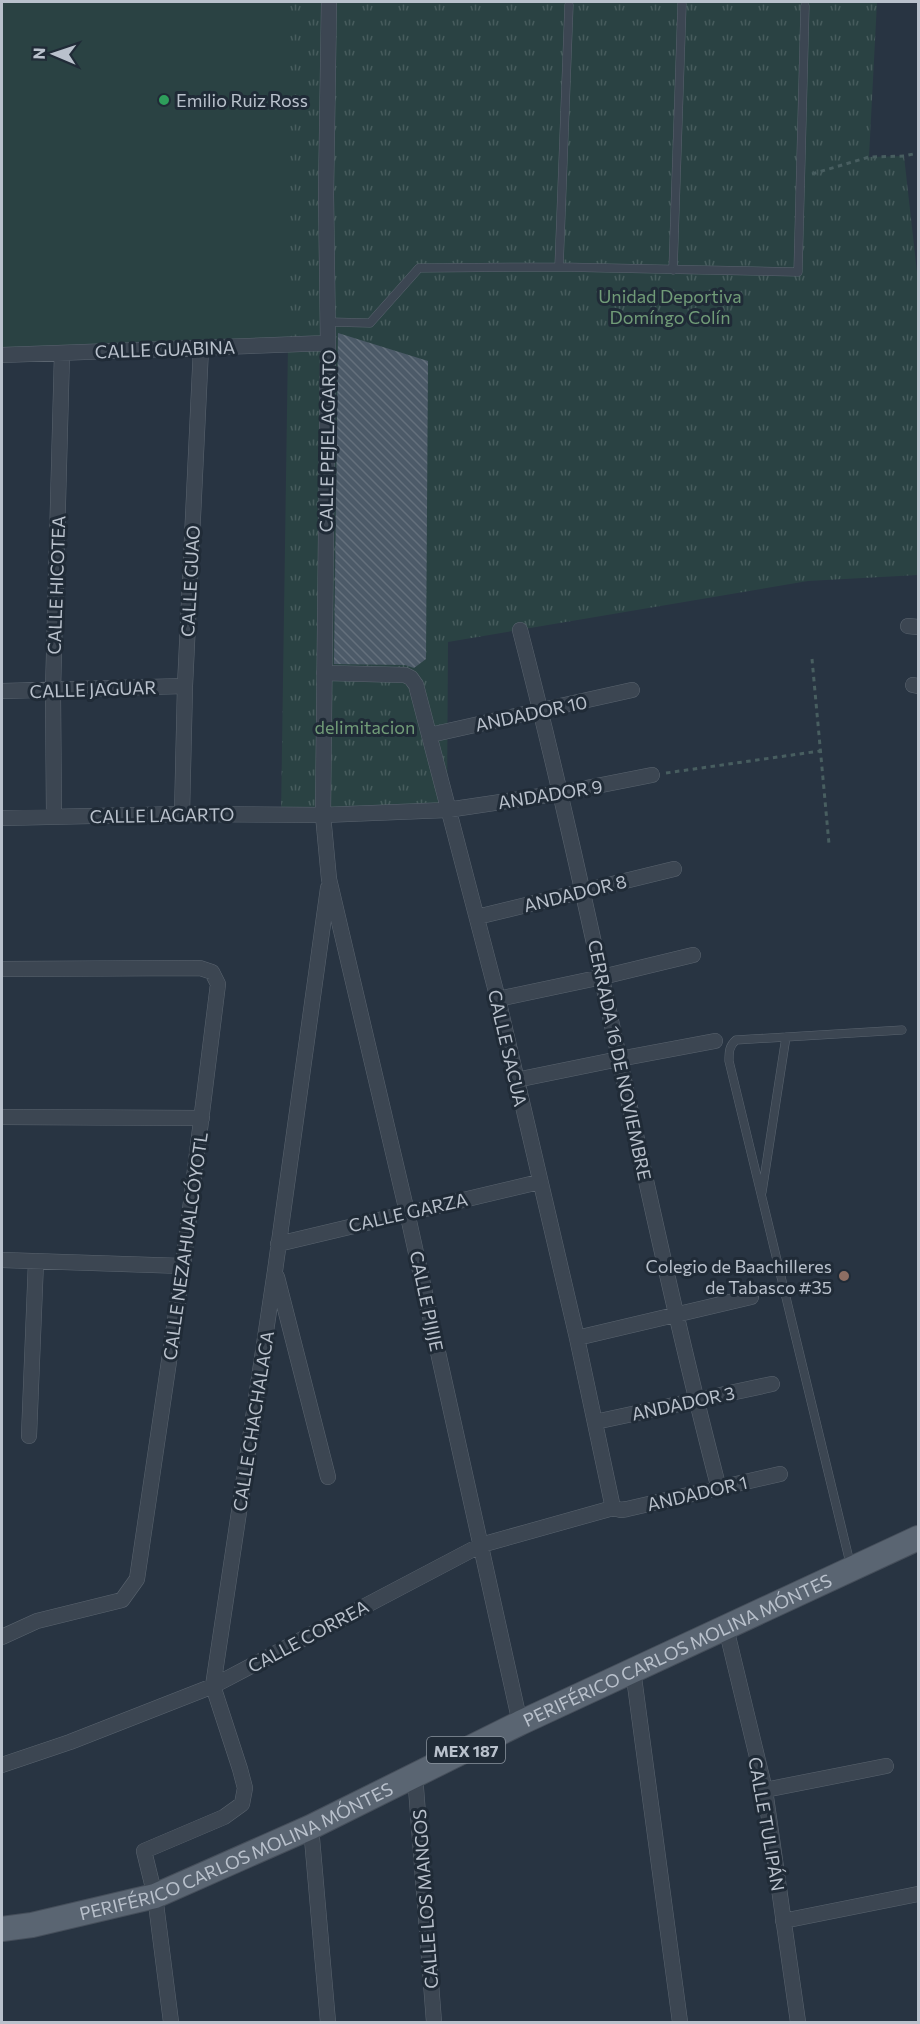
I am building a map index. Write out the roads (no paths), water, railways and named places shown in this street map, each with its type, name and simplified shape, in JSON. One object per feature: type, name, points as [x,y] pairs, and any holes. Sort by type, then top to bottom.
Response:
[{"type":"main road","name":"PERIFÉRICO CARLOS MOLINA MÓNTES","points":[[2,1929],[42,1923],[155,1896],[311,1827],[520,1723],[918,1538]]},
{"type":"street","name":"CALLE PEJELAGARTO","points":[[329,2],[323,815],[329,879]]},
{"type":"street","name":"CALLE GUABINA","points":[[2,355],[328,343]]},
{"type":"street","name":"CALLE GUAO","points":[[182,814],[185,686],[201,348]]},
{"type":"street","name":"CALLE HICOTEA","points":[[54,816],[53,691],[62,353]]},
{"type":"street","name":"CERRADA 16 DE NOVIEMBRE","points":[[520,630],[561,793],[676,1315],[719,1489]]},
{"type":"street","name":"CALLE SACUA","points":[[324,673],[405,675],[411,678],[416,685],[498,999],[614,1508]]},
{"type":"street","name":"CALLE JAGUAR","points":[[2,691],[185,686]]},
{"type":"street","name":"ANDADOR 10","points":[[430,735],[632,690]]},
{"type":"street","name":"ANDADOR 9","points":[[323,815],[447,810],[561,793],[652,775]]},
{"type":"street","name":"CALLE LAGARTO","points":[[2,818],[182,814],[323,815]]},
{"type":"street","name":"ANDADOR 8","points":[[477,917],[674,868]]},
{"type":"street","name":"CALLE PIJIJE","points":[[329,879],[407,1212],[520,1723]]},
{"type":"street","name":"CALLE CHACHALACA","points":[[155,1896],[144,1851],[224,1817],[242,1804],[244,1788],[240,1769],[213,1686],[275,1271],[329,879]]},
{"type":"street","points":[[498,999],[693,955]]},
{"type":"street","name":"CALLE NEZAHUALCÓYOTL","points":[[2,969],[200,968],[212,972],[218,984],[183,1266],[137,1579],[122,1600],[37,1621],[2,1637]]},
{"type":"street","points":[[516,1080],[715,1041]]},
{"type":"street","points":[[2,1117],[202,1118]]},
{"type":"street","name":"CALLE GARZA","points":[[278,1244],[539,1182]]},
{"type":"street","points":[[2,1260],[183,1266]]},
{"type":"street","points":[[29,1436],[36,1261]]},
{"type":"street","points":[[275,1271],[328,1477]]},
{"type":"street","points":[[577,1338],[751,1297]]},
{"type":"street","name":"ANDADOR 3","points":[[595,1422],[772,1384]]},
{"type":"street","name":"ANDADOR 1","points":[[614,1508],[621,1510],[780,1474]]},
{"type":"street","name":"CALLE CORREA","points":[[2,1765],[70,1742],[213,1686],[481,1545],[614,1508]]},
{"type":"street","name":"CALLE TULIPÁN","points":[[726,1628],[765,1790],[798,2022]]},
{"type":"street","points":[[633,1670],[680,2022]]},
{"type":"street","points":[[765,1790],[886,1766]]},
{"type":"street","name":"CALLE LOS MANGOS","points":[[415,1775],[434,2022]]},
{"type":"street","points":[[311,1827],[328,2022]]},
{"type":"street","points":[[783,1921],[918,1894]]},
{"type":"street","points":[[155,1896],[171,2022]]},
{"type":"lane","points":[[672,270],[682,4]]},
{"type":"lane","points":[[559,267],[569,5]]},
{"type":"lane","points":[[328,322],[370,322],[419,268],[559,267],[798,272],[805,6]]},
{"type":"lane","points":[[851,1568],[729,1061],[729,1053],[731,1044],[736,1040],[902,1030]]},
{"type":"lane","points":[[762,1196],[786,1037]]},
{"type":"place","name":"Emilio Ruiz Ross","points":[[164,100]]},
{"type":"place","name":"Colegio de Baachilleres de Tabasco #35","points":[[844,1276]]},
{"type":"park label","name":"Unidad Deportiva Domíngo Colín","points":[[670,306]]},
{"type":"park label","name":"delimitacion","points":[[365,727]]}]
